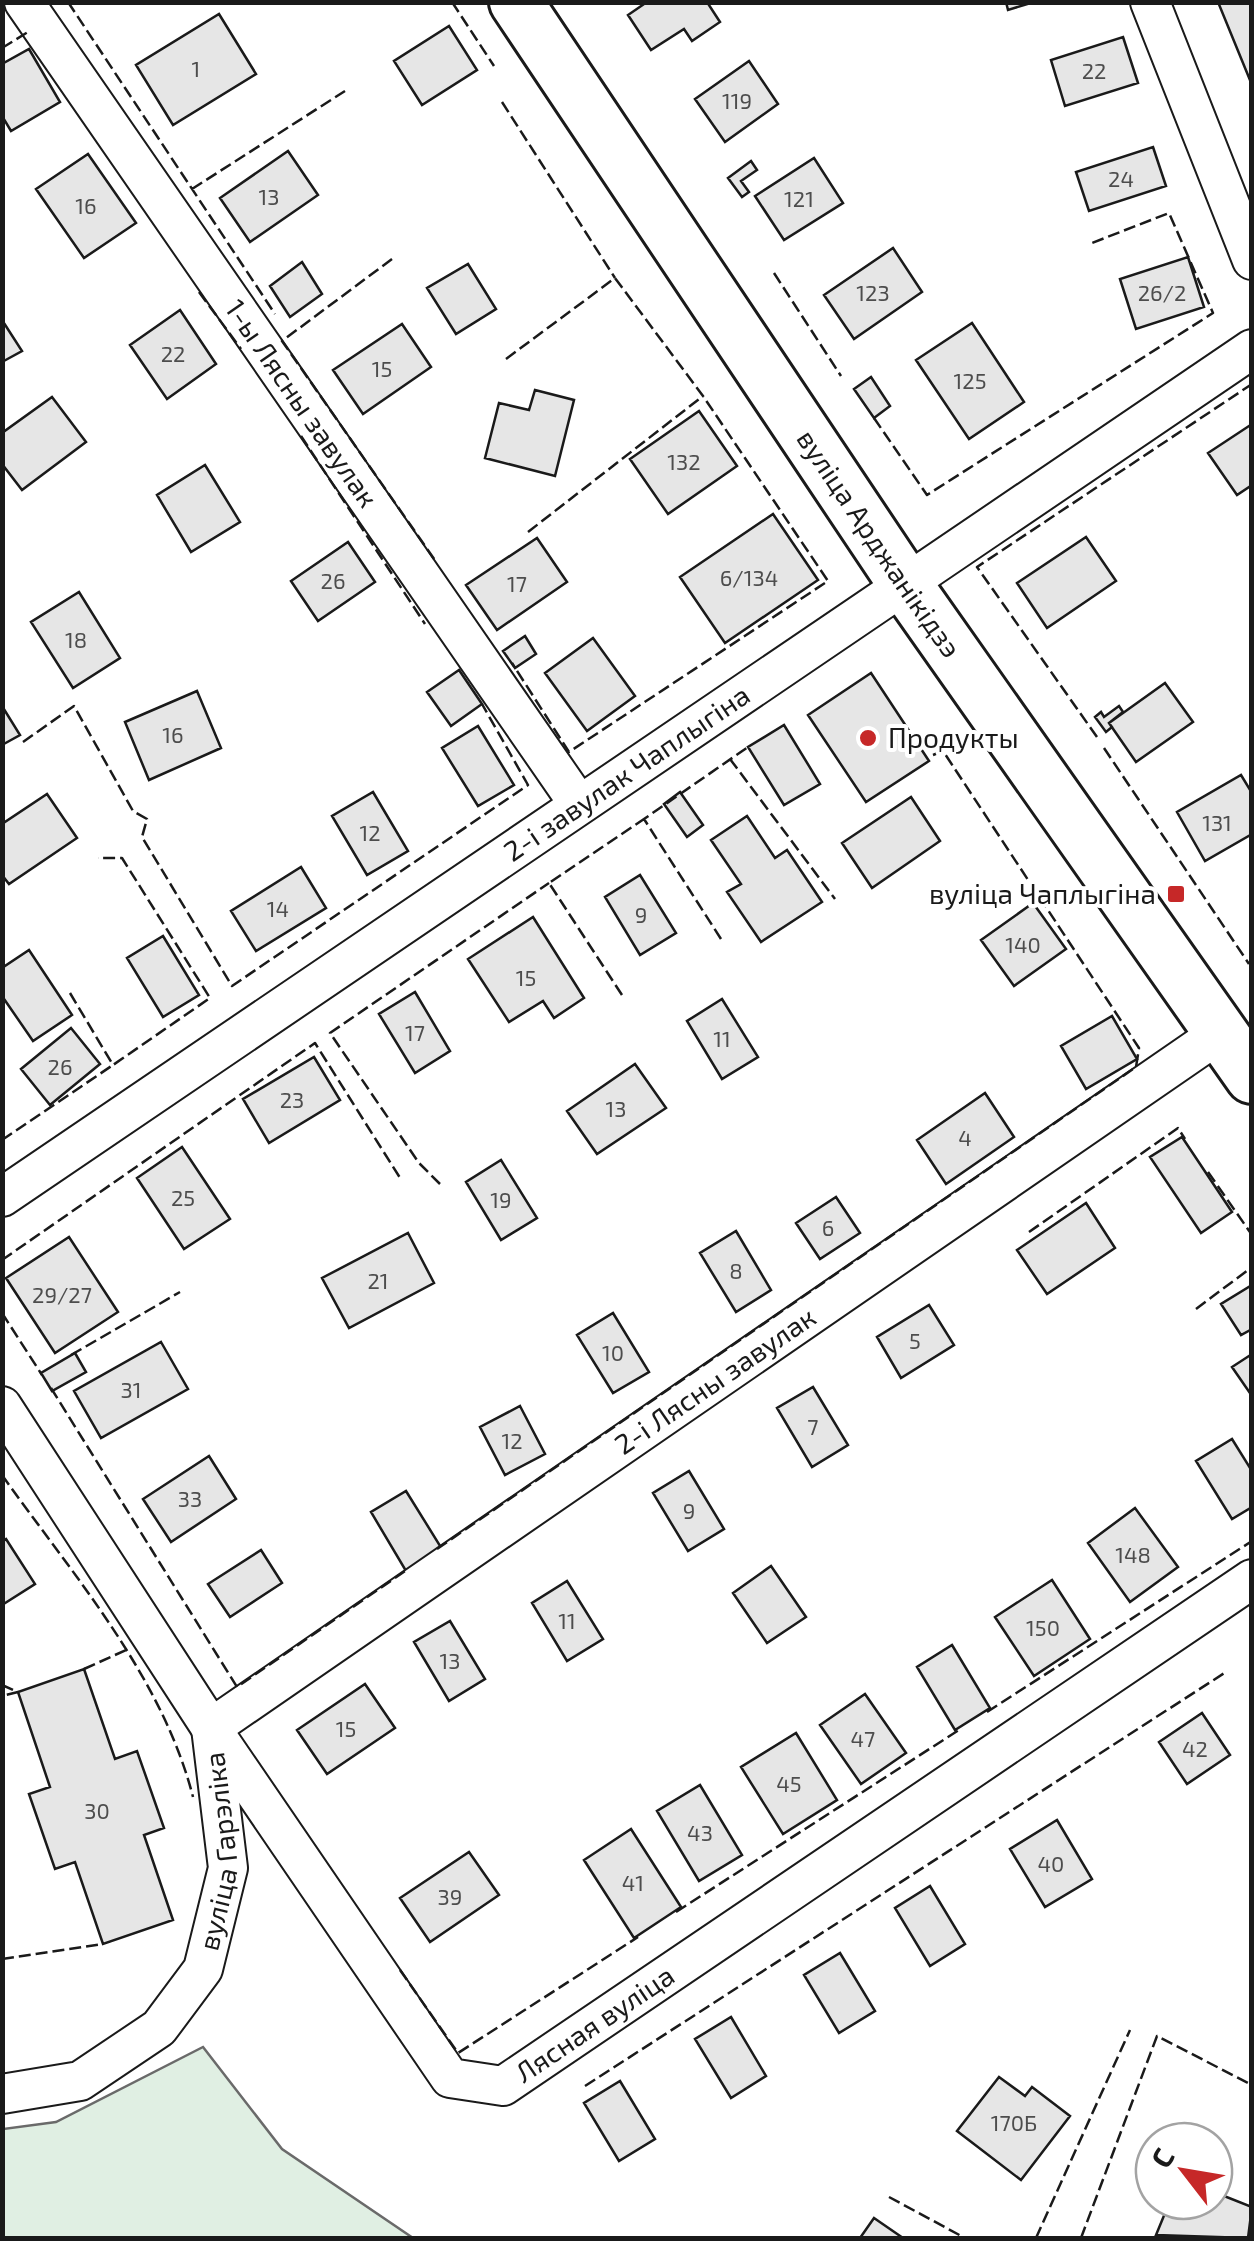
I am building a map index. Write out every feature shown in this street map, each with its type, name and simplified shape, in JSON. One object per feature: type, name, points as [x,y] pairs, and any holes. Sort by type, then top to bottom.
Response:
[{"type":"main road","name":"вуліца Арджанікідзэ","points":[[516,2],[906,584],[1252,1077]]},
{"type":"street","name":"1-ы Лясны завулак","points":[[24,2],[578,803]]},
{"type":"street","points":[[1150,2],[1252,260]]},
{"type":"street","name":"2-і завулак Чаплыгіна","points":[[2,1196],[1252,349]]},
{"type":"street","name":"2-і Лясны завулак","points":[[210,1728],[1220,1033]]},
{"type":"street","name":"Лясная вуліца","points":[[2,1406],[210,1728],[450,2078],[504,2086],[1252,1579]]},
{"type":"street","name":"вуліца Гарэліка","points":[[2,2094],[80,2081],[160,2028],[203,1969],[228,1868],[210,1728]]},
{"type":"green space","points":[[203,2047],[282,2149],[413,2238],[3,2238],[3,2129],[56,2122]]},
{"type":"building","points":[[647,2],[707,2],[720,22],[692,41],[684,29],[651,50],[628,15]]},
{"type":"building","points":[[1006,2],[1034,2],[1008,10]]},
{"type":"building","points":[[1218,2],[1252,2],[1252,85]]},
{"type":"building","points":[[219,14],[256,74],[173,125],[136,65]]},
{"type":"building","points":[[449,26],[477,70],[422,105],[394,61]]},
{"type":"building","points":[[1123,37],[1138,83],[1065,106],[1051,60]]},
{"type":"building","points":[[29,49],[60,102],[11,131],[2,116],[2,64]]},
{"type":"building","points":[[749,61],[778,104],[725,142],[695,99]]},
{"type":"building","points":[[1153,147],[1166,186],[1089,211],[1076,172]]},
{"type":"building","points":[[288,151],[318,195],[250,242],[220,198]]},
{"type":"building","points":[[88,154],[136,223],[84,258],[36,189]]},
{"type":"building","points":[[814,158],[843,203],[784,240],[755,196]]},
{"type":"building","points":[[751,161],[757,170],[741,181],[749,192],[742,197],[728,178]]},
{"type":"building","points":[[893,248],[922,292],[854,339],[824,295]]},
{"type":"building","points":[[1188,257],[1204,307],[1136,329],[1120,279]]},
{"type":"building","points":[[302,262],[322,294],[290,317],[270,286]]},
{"type":"building","points":[[468,264],[496,309],[456,334],[427,288]]},
{"type":"building","points":[[180,310],[216,364],[167,399],[130,345]]},
{"type":"building","points":[[2,320],[22,351],[2,362]]},
{"type":"building","points":[[972,323],[1024,402],[969,439],[916,360]]},
{"type":"building","points":[[402,324],[431,367],[363,414],[333,370]]},
{"type":"building","points":[[871,377],[890,406],[874,418],[854,389]]},
{"type":"building","points":[[535,390],[574,400],[555,476],[485,458],[499,403],[529,410]]},
{"type":"building","points":[[52,397],[86,442],[22,490],[2,464],[2,433]]},
{"type":"building","points":[[699,411],[737,466],[668,514],[630,459]]},
{"type":"building","points":[[1252,424],[1252,485],[1237,495],[1208,453]]},
{"type":"building","points":[[205,465],[240,522],[191,552],[157,495]]},
{"type":"building","points":[[773,514],[818,580],[725,643],[680,577]]},
{"type":"building","points":[[1086,537],[1116,581],[1047,628],[1017,583]]},
{"type":"building","points":[[537,538],[567,582],[497,630],[466,585]]},
{"type":"building","points":[[348,542],[375,582],[318,621],[291,581]]},
{"type":"building","points":[[79,592],[120,658],[73,688],[31,622]]},
{"type":"building","points":[[525,636],[536,654],[515,668],[503,651]]},
{"type":"building","points":[[593,638],[635,696],[587,731],[545,673]]},
{"type":"building","points":[[459,670],[482,704],[451,726],[427,692]]},
{"type":"building","name":"Продукты","points":[[871,673],[929,761],[866,802],[808,715]]},
{"type":"building","points":[[1165,683],[1193,722],[1136,762],[1109,723]]},
{"type":"building","points":[[197,691],[221,748],[149,780],[125,722]]},
{"type":"building","points":[[2,706],[20,735],[2,745]]},
{"type":"building","points":[[1119,706],[1123,712],[1109,723],[1112,727],[1106,732],[1095,717],[1101,712],[1104,717]]},
{"type":"building","points":[[784,725],[820,784],[784,805],[748,747]]},
{"type":"building","points":[[478,726],[514,785],[478,806],[442,748]]},
{"type":"building","points":[[1241,775],[1252,793],[1252,834],[1205,861],[1177,812]]},
{"type":"building","points":[[373,792],[408,851],[367,875],[332,816]]},
{"type":"building","points":[[680,792],[703,825],[687,837],[664,804]]},
{"type":"building","points":[[47,794],[77,838],[9,884],[2,875],[2,824]]},
{"type":"building","points":[[911,797],[940,841],[872,888],[842,843]]},
{"type":"building","points":[[747,816],[775,858],[787,850],[822,902],[761,942],[727,892],[741,884],[711,840]]},
{"type":"building","points":[[301,867],[326,908],[256,951],[231,911]]},
{"type":"building","points":[[640,875],[676,933],[640,955],[605,897]]},
{"type":"building","points":[[1033,903],[1066,949],[1014,986],[981,940]]},
{"type":"building","points":[[533,917],[584,998],[554,1018],[543,1001],[509,1022],[468,959]]},
{"type":"building","points":[[163,936],[199,995],[163,1017],[127,958]]},
{"type":"building","points":[[29,950],[72,1015],[33,1041],[2,996],[2,968]]},
{"type":"building","points":[[415,992],[450,1051],[415,1073],[379,1014]]},
{"type":"building","points":[[722,999],[758,1057],[722,1079],[687,1021]]},
{"type":"building","points":[[1112,1016],[1137,1059],[1086,1089],[1061,1046]]},
{"type":"building","points":[[71,1028],[100,1064],[50,1105],[21,1069]]},
{"type":"building","points":[[314,1057],[340,1100],[269,1143],[243,1099]]},
{"type":"building","points":[[635,1064],[666,1108],[597,1154],[567,1111]]},
{"type":"building","points":[[985,1093],[1014,1137],[946,1184],[917,1140]]},
{"type":"building","points":[[1182,1137],[1232,1212],[1201,1233],[1150,1157]]},
{"type":"building","points":[[182,1147],[230,1219],[184,1249],[137,1178]]},
{"type":"building","points":[[501,1160],[537,1218],[501,1240],[466,1182]]},
{"type":"building","points":[[836,1197],[860,1233],[820,1259],[796,1223]]},
{"type":"building","points":[[1086,1203],[1115,1248],[1047,1294],[1017,1250]]},
{"type":"building","points":[[736,1231],[771,1290],[736,1312],[700,1253]]},
{"type":"building","points":[[408,1233],[434,1283],[349,1328],[322,1278]]},
{"type":"building","points":[[69,1237],[118,1312],[55,1353],[6,1278]]},
{"type":"building","points":[[1252,1285],[1252,1329],[1241,1335],[1221,1304]]},
{"type":"building","points":[[929,1305],[954,1345],[901,1378],[877,1337]]},
{"type":"building","points":[[613,1313],[649,1372],[613,1393],[577,1335]]},
{"type":"building","points":[[161,1342],[188,1389],[101,1438],[74,1391]]},
{"type":"building","points":[[75,1353],[86,1372],[52,1391],[41,1373]]},
{"type":"building","points":[[1252,1354],[1252,1396],[1232,1367]]},
{"type":"building","points":[[813,1387],[848,1445],[812,1467],[777,1408]]},
{"type":"building","points":[[520,1406],[545,1454],[505,1475],[480,1427]]},
{"type":"building","points":[[1232,1439],[1252,1471],[1252,1507],[1232,1519],[1196,1461]]},
{"type":"building","points":[[209,1456],[236,1499],[171,1542],[143,1499]]},
{"type":"building","points":[[689,1471],[724,1529],[688,1551],[653,1493]]},
{"type":"building","points":[[406,1491],[442,1549],[406,1571],[371,1512]]},
{"type":"building","points":[[1135,1508],[1178,1567],[1130,1602],[1088,1543]]},
{"type":"building","points":[[6,1539],[35,1584],[2,1605],[2,1542]]},
{"type":"building","points":[[261,1550],[282,1583],[230,1617],[208,1584]]},
{"type":"building","points":[[771,1566],[806,1617],[767,1643],[733,1593]]},
{"type":"building","points":[[1052,1580],[1090,1639],[1034,1676],[995,1617]]},
{"type":"building","points":[[567,1581],[603,1639],[567,1661],[532,1603]]},
{"type":"building","points":[[450,1621],[485,1679],[449,1701],[414,1642]]},
{"type":"building","points":[[952,1645],[990,1708],[955,1730],[917,1667]]},
{"type":"building","points":[[84,1669],[115,1759],[137,1751],[164,1828],[144,1835],[173,1920],[103,1944],[75,1862],[55,1869],[29,1794],[50,1787],[18,1692]]},
{"type":"building","points":[[365,1684],[395,1728],[327,1774],[297,1730]]},
{"type":"building","points":[[865,1694],[906,1753],[861,1784],[820,1725]]},
{"type":"building","points":[[1202,1713],[1230,1755],[1187,1784],[1159,1742]]},
{"type":"building","points":[[796,1733],[837,1800],[783,1834],[741,1767]]},
{"type":"building","points":[[700,1785],[742,1855],[699,1881],[657,1811]]},
{"type":"building","points":[[1057,1820],[1092,1879],[1045,1907],[1010,1849]]},
{"type":"building","points":[[631,1829],[681,1907],[634,1938],[584,1860]]},
{"type":"building","points":[[469,1852],[499,1895],[430,1942],[400,1898]]},
{"type":"building","points":[[930,1886],[965,1944],[930,1966],[895,1908]]},
{"type":"building","points":[[840,1953],[875,2011],[839,2033],[804,1975]]},
{"type":"building","points":[[731,2017],[766,2076],[731,2098],[695,2039]]},
{"type":"building","points":[[999,2077],[1025,2096],[1032,2087],[1070,2116],[1021,2180],[957,2131]]},
{"type":"building","points":[[620,2081],[655,2139],[619,2161],[584,2103]]},
{"type":"building","points":[[1234,2200],[1252,2207],[1248,2238],[1156,2235],[1162,2221],[1234,2221]]},
{"type":"building","points":[[874,2218],[903,2238],[860,2238]]},
{"type":"fence","points":[[68,2],[275,314]]},
{"type":"fence","points":[[452,2],[494,66]]},
{"type":"fence","points":[[2,48],[28,32]]},
{"type":"fence","points":[[192,189],[345,91]]},
{"type":"fence","points":[[502,102],[615,278]]},
{"type":"fence","points":[[874,418],[927,495],[1213,313],[1169,213],[1092,243]]},
{"type":"fence","points":[[392,259],[282,341],[437,563]]},
{"type":"fence","points":[[774,273],[841,376]]},
{"type":"fence","points":[[506,359],[615,278],[703,396],[828,581],[569,752],[512,663]]},
{"type":"fence","points":[[199,292],[241,349]]},
{"type":"fence","points":[[1097,737],[977,567],[1252,384]]},
{"type":"fence","points":[[528,532],[703,396]]},
{"type":"fence","points":[[301,436],[425,624]]},
{"type":"fence","points":[[23,742],[74,706],[133,811],[147,819],[142,837],[232,986],[528,785],[482,704]]},
{"type":"fence","points":[[721,939],[644,819],[748,747]]},
{"type":"fence","points":[[1104,748],[1249,964]]},
{"type":"fence","points":[[437,1549],[1136,1067],[1139,1048],[943,751],[933,755]]},
{"type":"fence","points":[[730,759],[835,899]]},
{"type":"fence","points":[[622,995],[549,883],[644,819]]},
{"type":"fence","points":[[70,993],[113,1065],[210,998],[122,858],[98,858]]},
{"type":"fence","points":[[440,1184],[419,1163],[330,1033],[549,883]]},
{"type":"fence","points":[[2,1260],[315,1043],[402,1181]]},
{"type":"fence","points":[[2,1140],[113,1065]]},
{"type":"fence","points":[[1029,1232],[1178,1128],[1185,1139]]},
{"type":"fence","points":[[1208,1172],[1252,1235]]},
{"type":"fence","points":[[1196,1309],[1252,1267]]},
{"type":"fence","points":[[71,1355],[180,1292]]},
{"type":"fence","points":[[2,1313],[42,1375]]},
{"type":"fence","points":[[51,1388],[237,1687],[408,1569]]},
{"type":"fence","points":[[2,1475],[138,1668],[179,1753],[193,1797]]},
{"type":"fence","points":[[987,1712],[1252,1541]]},
{"type":"fence","points":[[84,1669],[126,1650]]},
{"type":"fence","points":[[585,2086],[1226,1672]]},
{"type":"fence","points":[[2,1685],[18,1692],[2,1696]]},
{"type":"fence","points":[[676,1912],[962,1728]]},
{"type":"fence","points":[[400,1970],[458,2053],[638,1937]]},
{"type":"fence","points":[[2,1959],[103,1944]]},
{"type":"fence","points":[[1036,2238],[1130,2030]]},
{"type":"fence","points":[[1081,2238],[1157,2036],[1252,2085]]},
{"type":"fence","points":[[889,2197],[965,2238]]},
{"type":"place","name":"Продукты","points":[[868,738]]},
{"type":"place","name":"вуліца Чаплыгіна","points":[[1176,894]]}]
